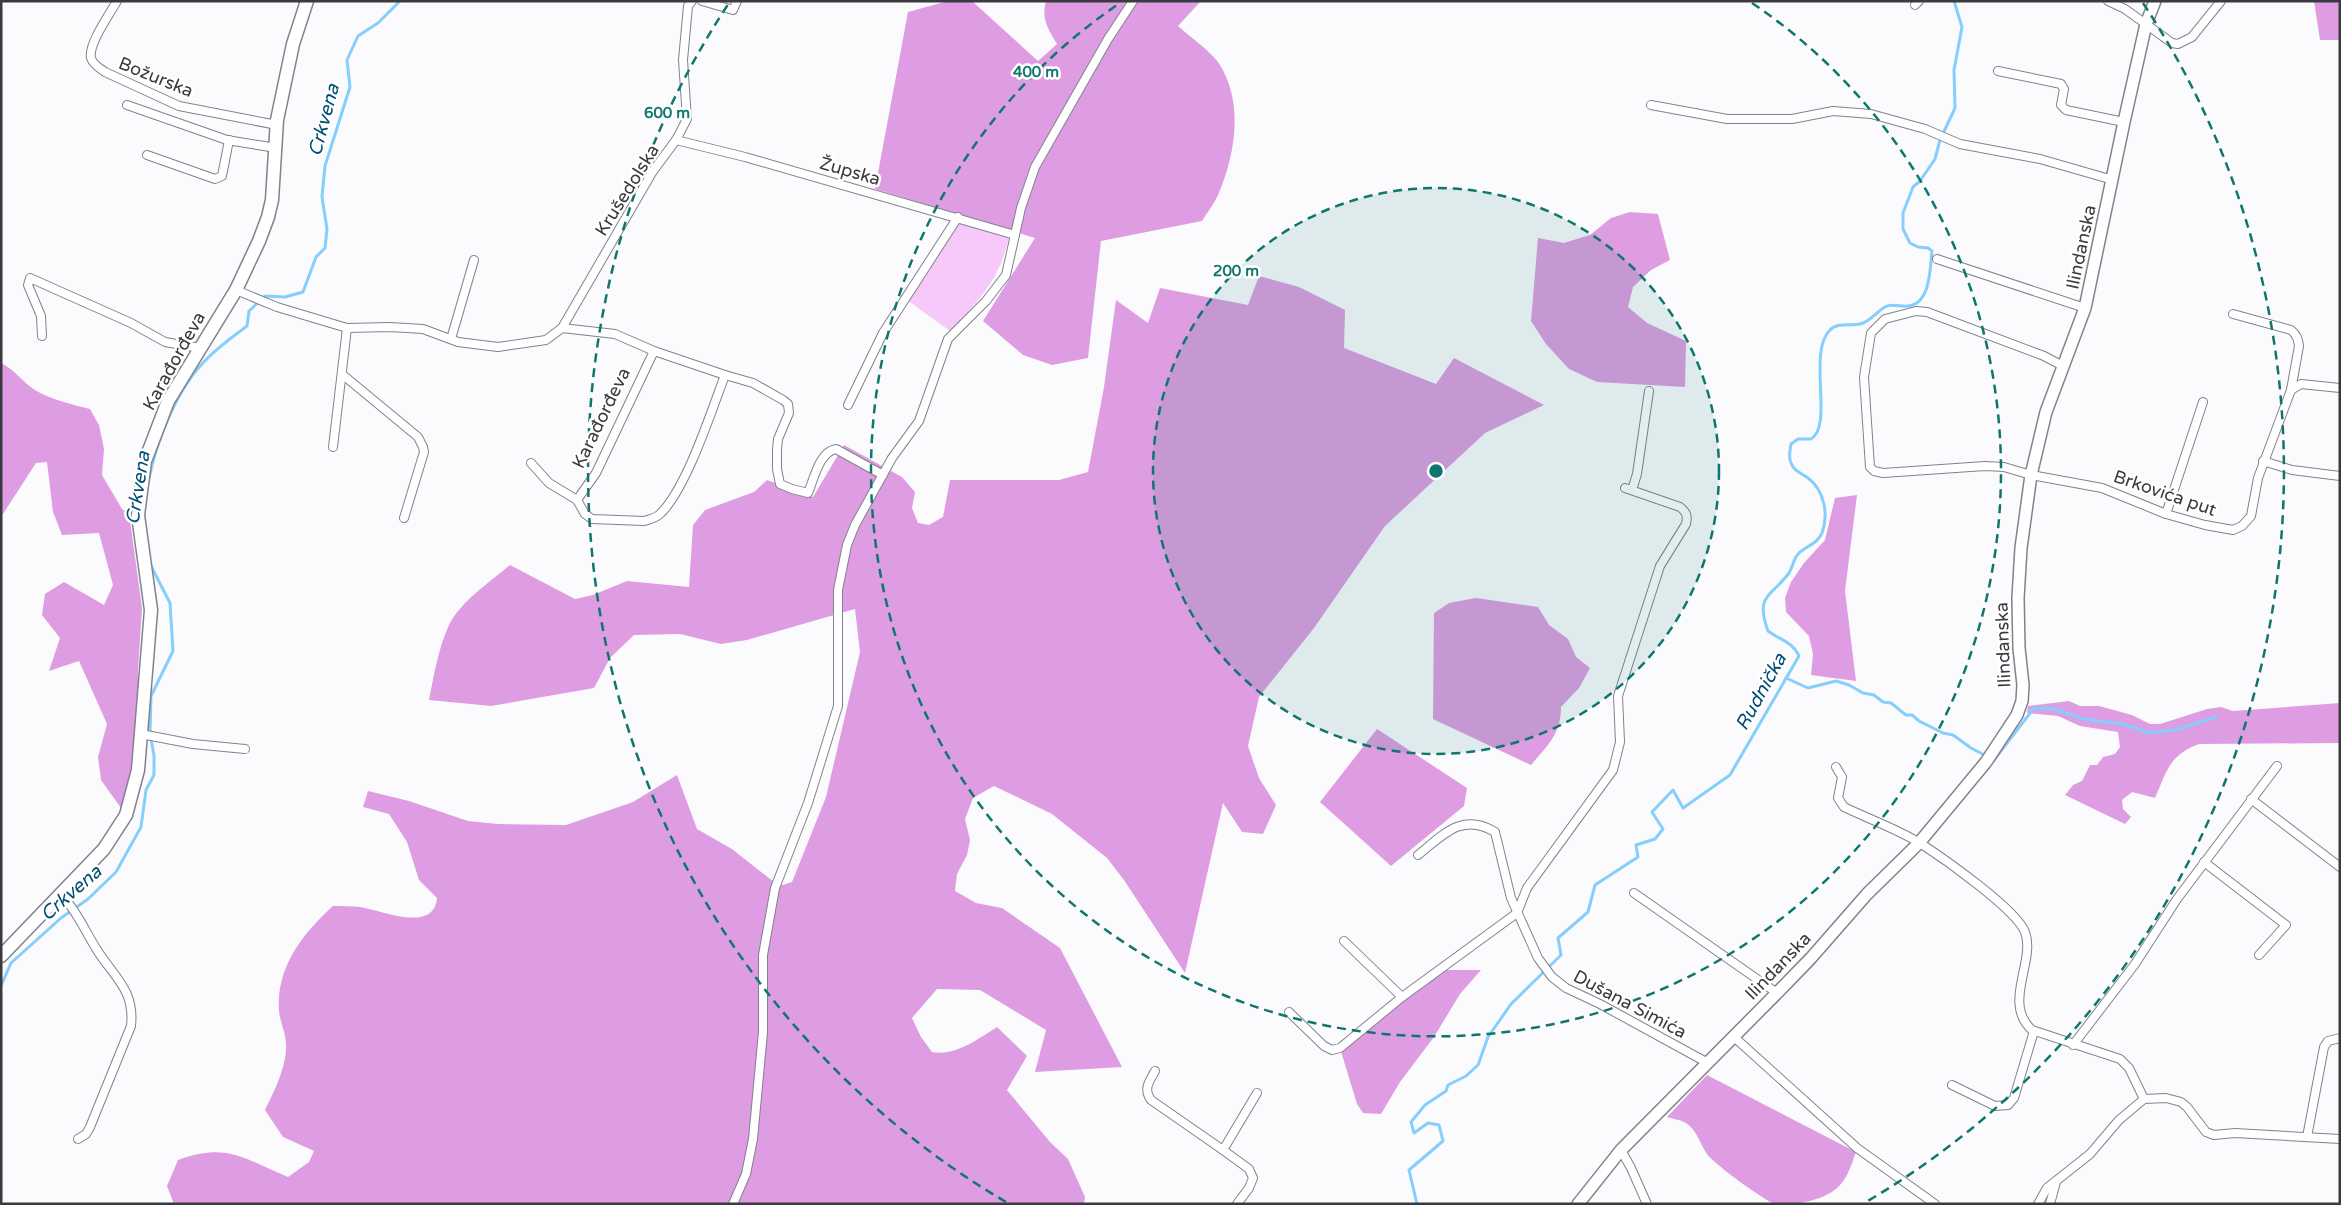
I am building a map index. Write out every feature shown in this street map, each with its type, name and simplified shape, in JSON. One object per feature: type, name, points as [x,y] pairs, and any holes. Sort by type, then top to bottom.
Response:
[{"type":"main road","name":"Karađorđeva","points":[[1,956],[65,899],[104,849],[126,815],[138,770],[144,735],[151,610],[138,515],[145,461],[168,402],[236,290],[268,217],[272,200],[277,125],[293,44],[307,1]]},
{"type":"street","name":"Božurska","points":[[118,1],[93,45],[91,58],[95,65],[105,72],[180,106],[277,125]]},
{"type":"street","name":"Krušedolska","points":[[562,328],[653,171],[676,140],[687,118],[683,60],[688,6],[692,1]]},
{"type":"street","points":[[702,1],[733,10],[737,1]]},
{"type":"street","points":[[734,1204],[746,1174],[753,1139],[763,1032],[763,955],[771,907],[775,888],[808,803],[838,706],[838,590],[847,545],[855,525],[892,458],[919,421],[948,339],[986,301],[1006,274],[1015,234],[1035,167],[1103,48],[1133,1]]},
{"type":"street","points":[[2108,1],[2126,9],[2172,43],[2183,43],[2192,37],[2221,1]]},
{"type":"street","name":"Ilindanska","points":[[1578,1204],[1621,1150],[1811,958],[1867,894],[1919,843],[1989,757],[2017,715],[2023,696],[2018,598],[2021,548],[2031,474],[2046,412],[2085,308],[2146,24],[2155,1]]},
{"type":"street","points":[[1998,71],[2061,84],[2064,89],[2062,105],[2066,110],[2124,122]]},
{"type":"street","points":[[127,105],[229,140],[276,148]]},
{"type":"street","points":[[1651,105],[1728,119],[1792,119],[1833,110],[1848,110],[1913,125],[1960,144],[2040,159],[2113,180]]},
{"type":"street","points":[[147,155],[215,178],[222,176],[229,140]]},
{"type":"street","name":"Župska","points":[[676,140],[744,157],[1015,234]]},
{"type":"street","points":[[848,405],[883,334],[958,217]]},
{"type":"street","points":[[1937,259],[2085,308]]},
{"type":"street","points":[[451,339],[474,260]]},
{"type":"street","points":[[42,336],[41,316],[28,285],[30,278],[131,324],[165,342],[200,348]]},
{"type":"street","points":[[236,290],[277,307],[347,328],[390,327],[423,329],[451,339],[498,347],[546,340],[562,328],[615,334],[654,351],[725,376],[753,382],[788,404],[789,413],[778,439],[777,449],[777,469],[780,484],[808,493],[822,459],[832,450],[836,449],[883,475]]},
{"type":"street","name":"Brkovića put","points":[[2063,366],[2044,356],[1927,312],[1916,311],[1885,319],[1871,333],[1864,377],[1868,411],[1868,462],[1874,471],[1883,473],[1997,466],[2102,488],[2166,514],[2227,530],[2242,526],[2251,516],[2258,478],[2292,390],[2299,346],[2298,339],[2291,330],[2233,314]]},
{"type":"street","points":[[333,447],[343,375],[347,328]]},
{"type":"street","name":"Karađorđeva","points":[[577,500],[596,473],[654,351]]},
{"type":"street","points":[[343,375],[422,442],[424,452],[404,518]]},
{"type":"street","points":[[531,462],[549,483],[577,500],[585,514],[592,519],[644,521],[660,515],[670,502],[688,469],[725,376]]},
{"type":"street","points":[[2292,390],[2301,384],[2340,388]]},
{"type":"street","points":[[1289,1012],[1324,1046],[1332,1050],[1340,1048],[1402,998],[1517,913],[1527,888],[1613,770],[1618,756],[1620,737],[1618,696],[1660,566],[1686,524],[1686,512],[1680,507],[1628,489],[1637,474],[1649,391]]},
{"type":"street","points":[[2166,514],[2202,402]]},
{"type":"street","points":[[2264,461],[2292,470],[2340,476]]},
{"type":"street","points":[[144,735],[193,744],[245,749]]},
{"type":"street","points":[[2073,1045],[2135,964],[2177,899],[2204,862],[2277,766]]},
{"type":"street","points":[[1836,767],[1842,777],[1838,798],[1844,807],[1919,843],[1992,896],[2018,919],[2026,943],[2019,1010],[2026,1024],[2034,1031],[2120,1059],[2125,1063],[2144,1099]]},
{"type":"street","points":[[2251,799],[2340,866]]},
{"type":"street","name":"Dušana Simića","points":[[1418,855],[1446,832],[1468,823],[1482,824],[1496,832],[1511,898],[1543,966],[1552,976],[1566,988],[1708,1063]]},
{"type":"street","points":[[2204,862],[2286,925],[2259,956]]},
{"type":"street","points":[[1634,893],[1777,993]]},
{"type":"street","points":[[65,899],[77,913],[98,952],[124,987],[133,1013],[131,1026],[90,1127],[86,1134],[78,1139]]},
{"type":"street","points":[[1344,940],[1402,998]]},
{"type":"street","points":[[1952,1085],[1994,1106],[2008,1105],[2014,1098],[2034,1031]]},
{"type":"street","points":[[1734,1037],[1856,1148],[1935,1204]]},
{"type":"street","points":[[2307,1137],[2324,1047],[2328,1041],[2340,1038]]},
{"type":"street","points":[[1155,1071],[1147,1087],[1147,1095],[1151,1100],[1223,1150],[1248,1170],[1252,1178],[1250,1188],[1238,1204]]},
{"type":"street","points":[[1223,1150],[1257,1093]]},
{"type":"street","points":[[2038,1204],[2047,1188],[2090,1154],[2119,1120],[2144,1099],[2166,1098],[2180,1102],[2187,1107],[2210,1134],[2340,1139]]},
{"type":"street","points":[[1621,1150],[1632,1168],[1647,1204]]},
{"type":"street","points":[[2050,1204],[2057,1180]]},
{"type":"shaded area","points":[[948,1],[972,1],[1038,61],[1057,44],[1048,29],[1045,19],[1046,1],[1201,1],[1178,26],[1216,60],[1228,80],[1232,96],[1234,130],[1229,164],[1224,180],[1202,221],[1101,241],[1088,358],[1052,365],[1023,355],[983,321],[1035,238],[875,189],[908,12]]},
{"type":"shaded area","points":[[2314,1],[2340,1],[2340,40],[2320,40]]},
{"type":"shaded area","points":[[1630,212],[1658,214],[1670,260],[1651,270],[1633,287],[1628,307],[1647,323],[1686,341],[1685,387],[1597,382],[1569,369],[1546,344],[1531,321],[1538,238],[1564,243],[1590,235],[1611,218]]},
{"type":"shaded area","points":[[958,221],[1009,237],[1000,266],[994,278],[979,299],[950,331],[907,300]]},
{"type":"shaded area","points":[[1259,276],[1299,287],[1345,310],[1344,348],[1436,384],[1454,358],[1544,405],[1485,433],[1385,526],[1314,628],[1259,697],[1248,746],[1259,778],[1276,805],[1263,834],[1242,832],[1223,803],[1185,973],[1124,880],[1107,858],[1052,814],[994,786],[973,798],[965,819],[970,840],[967,855],[957,874],[955,891],[976,903],[1002,908],[1060,948],[1122,1067],[1035,1072],[1046,1030],[980,990],[937,989],[912,1018],[921,1037],[932,1052],[949,1052],[966,1046],[997,1027],[1027,1056],[1007,1090],[1050,1142],[1068,1159],[1085,1197],[1084,1204],[174,1204],[167,1186],[178,1160],[195,1155],[223,1153],[247,1159],[288,1177],[309,1162],[314,1151],[283,1137],[265,1110],[279,1079],[286,1053],[285,1036],[279,1011],[279,995],[282,980],[293,953],[311,928],[333,906],[360,907],[405,917],[427,915],[434,909],[437,898],[419,880],[407,842],[389,814],[363,807],[368,791],[409,801],[468,821],[498,824],[566,825],[633,802],[677,775],[697,829],[732,849],[779,886],[792,882],[826,797],[860,652],[855,609],[747,640],[721,644],[680,634],[634,635],[610,658],[594,688],[491,706],[429,700],[439,653],[449,625],[454,616],[477,592],[510,565],[575,599],[593,595],[627,581],[689,587],[693,525],[705,510],[754,492],[767,480],[813,497],[844,445],[902,477],[915,492],[912,508],[918,523],[929,525],[943,517],[950,480],[1059,480],[1088,472],[1104,387],[1116,300],[1148,323],[1160,288],[1248,305]]},
{"type":"shaded area","points":[[1,363],[38,392],[60,401],[90,409],[99,425],[104,449],[102,475],[122,509],[129,513],[142,608],[138,670],[138,770],[126,815],[101,780],[98,757],[107,724],[79,661],[49,671],[60,638],[42,615],[45,594],[64,582],[104,605],[113,585],[99,533],[62,535],[53,512],[47,462],[36,463],[1,517]]},
{"type":"shaded area","points":[[1857,495],[1845,591],[1856,681],[1811,675],[1813,654],[1809,636],[1786,612],[1785,598],[1791,582],[1804,563],[1825,540],[1835,498]]},
{"type":"shaded area","points":[[1476,598],[1538,607],[1549,625],[1568,639],[1576,657],[1590,668],[1579,688],[1561,707],[1559,725],[1556,732],[1531,765],[1433,719],[1434,613],[1449,603]]},
{"type":"shaded area","points":[[2069,701],[2080,706],[2099,706],[2132,715],[2150,724],[2160,724],[2207,709],[2221,707],[2233,711],[2340,703],[2340,743],[2199,744],[2181,753],[2170,765],[2155,798],[2132,792],[2122,800],[2123,809],[2131,817],[2125,824],[2065,795],[2073,785],[2082,781],[2090,765],[2097,765],[2103,757],[2115,754],[2120,747],[2118,732],[2080,726],[2058,716],[2027,713],[2028,706]]},
{"type":"shaded area","points":[[1377,729],[1467,788],[1464,806],[1391,866],[1320,802]]},
{"type":"shaded area","points":[[1438,970],[1481,970],[1460,994],[1434,1037],[1400,1082],[1381,1114],[1363,1113],[1357,1104],[1340,1048]]},
{"type":"shaded area","points":[[1707,1075],[1856,1152],[1850,1169],[1842,1183],[1831,1193],[1823,1197],[1794,1204],[1775,1204],[1729,1173],[1707,1154],[1690,1126],[1682,1121],[1667,1117]]},
{"type":"waterway","name":"Crkvena","points":[[149,479],[168,418],[184,389],[202,364],[212,353],[247,326],[249,311],[265,296],[285,297],[303,292],[316,257],[325,248],[327,229],[322,197],[325,166],[350,87],[347,60],[358,36],[378,23],[400,1]]},
{"type":"waterway","name":"Rudnička","points":[[1417,1204],[1409,1170],[1443,1141],[1439,1125],[1428,1123],[1414,1133],[1411,1122],[1425,1105],[1446,1091],[1448,1085],[1466,1076],[1478,1065],[1488,1037],[1511,1004],[1561,955],[1558,938],[1588,912],[1595,885],[1638,857],[1636,845],[1655,839],[1663,829],[1652,812],[1673,790],[1683,808],[1730,775],[1799,656],[1790,644],[1768,631],[1763,610],[1766,598],[1789,573],[1797,555],[1818,539],[1824,526],[1824,503],[1813,483],[1792,466],[1789,456],[1791,444],[1798,439],[1811,439],[1817,431],[1821,405],[1821,354],[1824,340],[1830,330],[1841,325],[1864,323],[1888,306],[1916,304],[1921,299],[1928,284],[1932,251],[1910,243],[1903,229],[1903,213],[1913,187],[1920,181],[1935,159],[1940,140],[1955,108],[1954,70],[1962,27],[1954,1]]},
{"type":"waterway","name":"Crkvena","points":[[1,986],[11,963],[61,918],[88,899],[116,872],[141,827],[146,790],[154,775],[154,755],[150,734],[151,696],[173,651],[170,603],[150,564]]},
{"type":"waterway","points":[[1786,678],[1808,688],[1836,681],[1849,685],[1863,693],[1874,695],[1883,702],[1891,703],[1906,715],[1912,715],[1919,721],[1943,733],[1953,735],[1971,748],[1994,760],[2034,708],[2055,709],[2083,719],[2123,724],[2149,733],[2175,730],[2216,717]]}]
